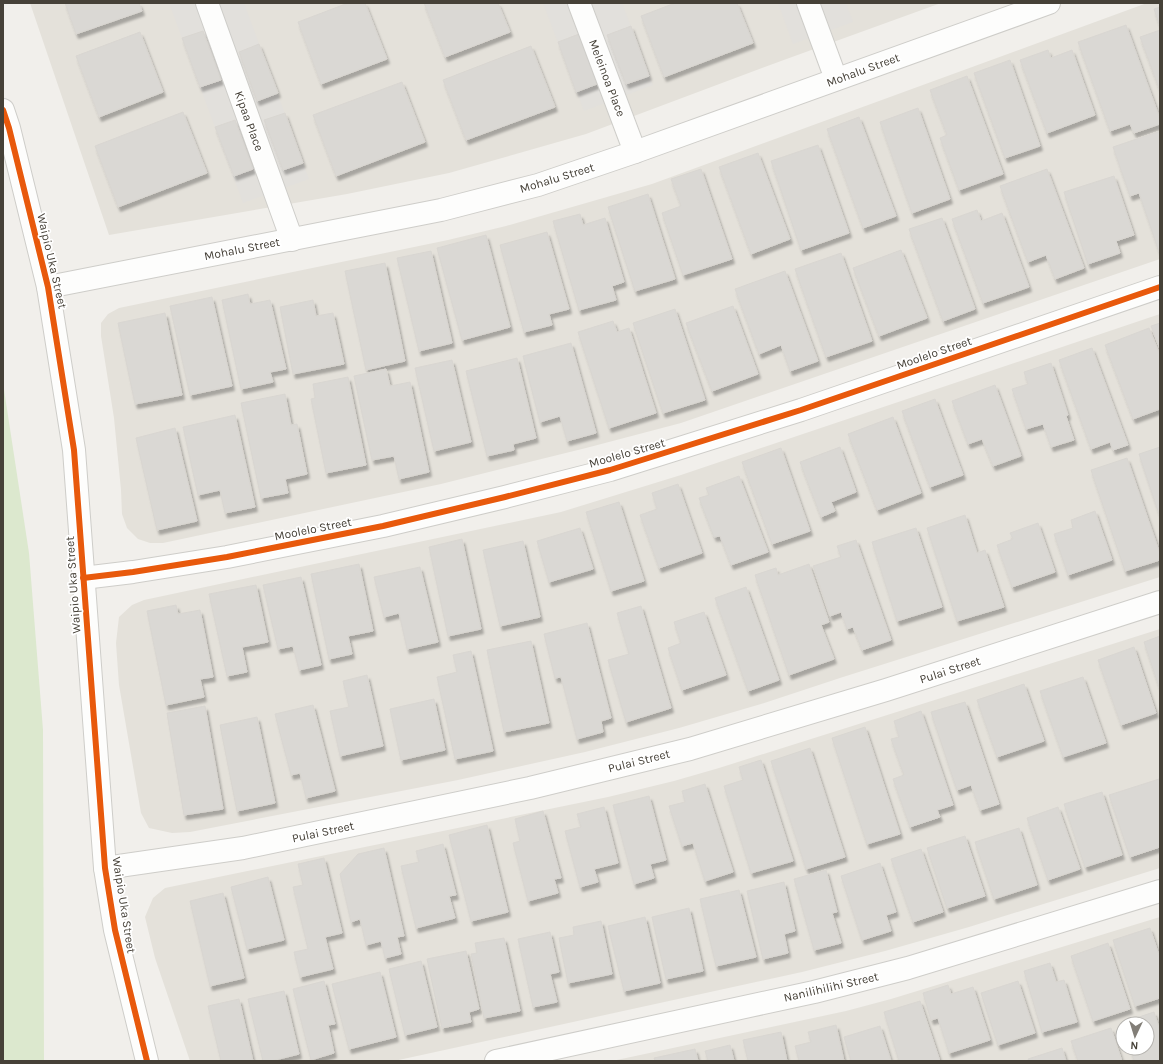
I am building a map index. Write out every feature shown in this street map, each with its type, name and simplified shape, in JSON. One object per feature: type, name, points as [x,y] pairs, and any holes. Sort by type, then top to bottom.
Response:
[{"type":"street","name":"Kipaa Place","points":[[207,3],[292,240]]},
{"type":"street","name":"Meleinoa Place","points":[[579,3],[636,152]]},
{"type":"street","points":[[808,3],[836,79]]},
{"type":"street","name":"Mohalu Street","points":[[48,287],[441,210],[538,185],[636,152],[1048,3]]},
{"type":"street","name":"Waipio Uka Street","points":[[3,110],[48,287],[74,450],[105,868],[115,930],[147,1061]]},
{"type":"street","name":"Moolelo Street","points":[[83,578],[133,572],[227,557],[383,526],[610,470],[801,410],[1160,288]]},
{"type":"street","name":"Pulai Street","points":[[105,868],[243,848],[530,788],[690,749],[886,690],[1160,602]]},
{"type":"street","name":"Nanilihilihi Street","points":[[496,1061],[814,992],[908,968],[1160,891]]},
{"type":"shaded area","points":[[30,3],[941,3],[586,134],[449,173],[347,194],[109,235]]},
{"type":"shaded area","points":[[169,3],[244,3],[309,179],[243,203]]},
{"type":"shaded area","points":[[543,3],[622,3],[653,85],[584,111]]},
{"type":"shaded area","points":[[778,3],[846,3],[853,22],[793,44]]},
{"type":"shaded area","points":[[1147,3],[1160,3],[1160,259],[681,423],[586,448],[441,484],[163,543],[150,543],[138,539],[127,528],[122,514],[114,418],[101,336],[101,323],[108,314],[119,308],[448,240],[506,226],[652,184]]},
{"type":"shaded area","points":[[1160,314],[1160,577],[761,704],[679,728],[585,752],[458,780],[190,832],[172,833],[149,828],[141,813],[119,685],[116,643],[119,617],[132,605],[144,600],[561,512],[681,475]]},
{"type":"shaded area","points":[[1160,629],[1160,868],[969,927],[885,951],[802,972],[394,1061],[190,1061],[155,958],[145,917],[153,898],[165,888],[608,797],[674,781]]},
{"type":"shaded area","points":[[1160,917],[1160,1061],[612,1061],[846,1011],[891,999]]},
{"type":"green space","points":[[3,383],[29,553],[43,730],[44,1061],[3,1061]]},
{"type":"building","points":[[65,3],[139,3],[142,11],[76,34]]},
{"type":"building","points":[[348,3],[365,3],[387,59],[321,84],[298,22]]},
{"type":"building","points":[[424,3],[498,3],[510,32],[445,57]]},
{"type":"building","points":[[675,3],[737,3],[753,43],[664,77],[641,16]]},
{"type":"building","points":[[1160,7],[1160,27],[1154,9]]},
{"type":"building","points":[[1126,25],[1160,119],[1160,124],[1134,133],[1130,124],[1110,131],[1078,42]]},
{"type":"building","points":[[631,26],[649,76],[626,84],[607,35]]},
{"type":"building","points":[[1160,30],[1160,91],[1140,37]]},
{"type":"building","points":[[203,31],[221,80],[200,87],[182,38]]},
{"type":"building","points":[[140,32],[163,92],[99,117],[76,56]]},
{"type":"building","points":[[579,34],[597,84],[576,92],[558,42]]},
{"type":"building","points":[[259,44],[278,93],[257,101],[239,52]]},
{"type":"building","points":[[531,46],[555,107],[466,140],[443,80]]},
{"type":"building","points":[[1048,50],[1051,58],[1072,50],[1095,115],[1047,133],[1020,60]]},
{"type":"building","points":[[1010,60],[1040,146],[1005,158],[974,73]]},
{"type":"building","points":[[967,76],[1003,174],[959,190],[940,138],[947,135],[930,90]]},
{"type":"building","points":[[402,82],[425,142],[336,176],[313,115]]},
{"type":"building","points":[[918,108],[950,199],[912,213],[880,122]]},
{"type":"building","points":[[183,112],[207,173],[118,207],[95,146]]},
{"type":"building","points":[[285,113],[303,163],[283,170],[264,120]]},
{"type":"building","points":[[859,117],[896,216],[863,228],[827,129]]},
{"type":"building","points":[[235,120],[253,169],[234,176],[215,127]]},
{"type":"building","points":[[1160,131],[1159,252],[1139,193],[1130,196],[1113,147]]},
{"type":"building","points":[[818,145],[849,233],[801,250],[771,161]]},
{"type":"building","points":[[758,153],[790,239],[751,254],[719,167]]},
{"type":"building","points":[[701,169],[732,259],[683,275],[662,213],[681,206],[671,179]]},
{"type":"building","points":[[1047,169],[1084,268],[1055,279],[1046,255],[1028,262],[1000,186]]},
{"type":"building","points":[[1114,176],[1134,235],[1116,241],[1120,253],[1088,264],[1064,192]]},
{"type":"building","points":[[648,194],[675,279],[635,291],[608,207]]},
{"type":"building","points":[[977,210],[981,221],[1002,213],[1029,287],[983,303],[952,219]]},
{"type":"building","points":[[580,214],[583,225],[605,218],[624,282],[612,286],[616,300],[579,310],[553,221]]},
{"type":"building","points":[[942,218],[975,309],[943,321],[909,229]]},
{"type":"building","points":[[547,232],[569,309],[549,314],[552,325],[524,332],[500,245]]},
{"type":"building","points":[[486,235],[510,327],[462,340],[437,248]]},
{"type":"building","points":[[901,250],[927,318],[879,336],[853,268]]},
{"type":"building","points":[[431,251],[452,343],[419,351],[397,258]]},
{"type":"building","points":[[841,253],[872,341],[826,357],[795,269]]},
{"type":"building","points":[[385,263],[405,361],[366,370],[345,271]]},
{"type":"building","points":[[785,271],[818,361],[790,371],[781,345],[759,354],[735,289]]},
{"type":"building","points":[[248,294],[250,304],[270,300],[286,369],[270,372],[273,382],[241,389],[222,300]]},
{"type":"building","points":[[212,297],[232,386],[190,395],[170,306]]},
{"type":"building","points":[[313,300],[316,316],[333,313],[344,364],[293,374],[280,307]]},
{"type":"building","points":[[733,306],[758,374],[712,391],[686,323]]},
{"type":"building","points":[[675,309],[705,400],[663,413],[633,323]]},
{"type":"building","points":[[165,313],[182,395],[135,404],[118,323]]},
{"type":"building","points":[[613,321],[617,332],[629,328],[656,413],[609,428],[578,332]]},
{"type":"building","points":[[1160,323],[1160,349],[1151,326]]},
{"type":"building","points":[[1149,328],[1160,355],[1160,409],[1133,419],[1105,345]]},
{"type":"building","points":[[571,343],[596,433],[567,441],[560,416],[540,422],[523,356]]},
{"type":"building","points":[[1092,348],[1128,445],[1113,450],[1110,442],[1091,449],[1059,360]]},
{"type":"building","points":[[517,358],[536,438],[513,444],[514,450],[487,456],[466,371]]},
{"type":"building","points":[[452,360],[471,442],[434,451],[415,368]]},
{"type":"building","points":[[1051,363],[1068,415],[1066,416],[1074,440],[1051,447],[1043,424],[1026,429],[1012,389],[1028,384],[1024,372]]},
{"type":"building","points":[[386,369],[390,386],[410,382],[429,472],[399,479],[394,456],[372,460],[354,376]]},
{"type":"building","points":[[348,377],[366,465],[326,473],[311,399],[315,398],[313,384]]},
{"type":"building","points":[[995,385],[1021,456],[993,466],[982,439],[968,444],[952,401]]},
{"type":"building","points":[[285,394],[291,425],[297,424],[307,474],[285,479],[288,493],[261,498],[241,403]]},
{"type":"building","points":[[935,399],[963,475],[930,487],[902,411]]},
{"type":"building","points":[[235,415],[255,507],[225,513],[220,490],[198,495],[183,427]]},
{"type":"building","points":[[893,417],[921,493],[877,510],[848,434]]},
{"type":"building","points":[[175,428],[197,521],[157,530],[136,438]]},
{"type":"building","points":[[840,447],[856,492],[831,502],[835,511],[821,517],[800,462]]},
{"type":"building","points":[[1160,447],[1160,517],[1139,454]]},
{"type":"building","points":[[781,448],[810,531],[772,544],[742,462]]},
{"type":"building","points":[[1127,458],[1160,554],[1160,560],[1125,571],[1091,470]]},
{"type":"building","points":[[739,476],[768,552],[731,565],[720,536],[714,537],[699,498],[709,495],[706,488]]},
{"type":"building","points":[[678,484],[702,553],[659,568],[640,515],[657,509],[652,493]]},
{"type":"building","points":[[619,502],[644,581],[611,591],[586,512]]},
{"type":"building","points":[[1095,511],[1112,560],[1068,575],[1054,534],[1073,528],[1071,520]]},
{"type":"building","points":[[965,515],[977,553],[985,550],[1004,607],[957,621],[927,528]]},
{"type":"building","points":[[1038,523],[1055,572],[1012,587],[997,545],[1013,539],[1010,533]]},
{"type":"building","points":[[580,528],[593,569],[549,582],[537,541]]},
{"type":"building","points":[[916,528],[942,607],[897,621],[872,542]]},
{"type":"building","points":[[462,539],[481,629],[448,636],[429,547]]},
{"type":"building","points":[[856,540],[891,640],[862,650],[853,627],[847,629],[841,612],[830,616],[813,566],[841,557],[837,546]]},
{"type":"building","points":[[523,541],[540,617],[500,626],[483,550]]},
{"type":"building","points":[[359,564],[373,631],[348,636],[352,654],[329,659],[311,574]]},
{"type":"building","points":[[809,564],[829,622],[821,625],[834,659],[789,675],[755,575],[776,568],[778,575]]},
{"type":"building","points":[[420,567],[438,642],[407,649],[399,613],[384,617],[374,577]]},
{"type":"building","points":[[301,577],[321,665],[299,670],[293,646],[278,649],[263,585]]},
{"type":"building","points":[[256,585],[268,642],[242,647],[247,672],[227,676],[209,594]]},
{"type":"building","points":[[746,587],[779,680],[748,691],[715,598]]},
{"type":"building","points":[[176,605],[178,614],[200,610],[213,677],[200,679],[204,697],[166,705],[147,611]]},
{"type":"building","points":[[641,606],[671,708],[626,722],[608,660],[629,654],[617,613]]},
{"type":"building","points":[[704,612],[726,675],[682,690],[668,648],[681,643],[674,622]]},
{"type":"building","points":[[587,623],[611,718],[601,721],[603,732],[577,739],[561,677],[555,678],[544,634]]},
{"type":"building","points":[[1160,636],[1160,690],[1144,642]]},
{"type":"building","points":[[531,641],[549,723],[504,732],[487,650]]},
{"type":"building","points":[[1134,647],[1156,713],[1121,725],[1098,660]]},
{"type":"building","points":[[471,651],[493,751],[455,759],[437,677],[457,672],[453,655]]},
{"type":"building","points":[[367,675],[383,746],[340,756],[330,711],[349,707],[343,681]]},
{"type":"building","points":[[1083,677],[1106,743],[1063,757],[1040,691]]},
{"type":"building","points":[[1024,684],[1044,741],[997,757],[977,700]]},
{"type":"building","points":[[434,699],[445,750],[401,760],[390,709]]},
{"type":"building","points":[[965,702],[999,804],[980,810],[971,785],[957,790],[931,712]]},
{"type":"building","points":[[313,705],[335,791],[306,798],[300,773],[291,775],[275,714]]},
{"type":"building","points":[[205,706],[223,809],[184,815],[167,713]]},
{"type":"building","points":[[921,711],[953,805],[937,810],[940,817],[910,827],[893,779],[904,775],[891,739],[899,737],[894,721]]},
{"type":"building","points":[[257,717],[275,803],[237,811],[220,725]]},
{"type":"building","points":[[865,727],[900,834],[867,844],[832,738]]},
{"type":"building","points":[[810,748],[845,857],[806,869],[771,761]]},
{"type":"building","points":[[761,760],[793,861],[751,873],[724,786],[743,780],[739,767]]},
{"type":"building","points":[[1159,779],[1160,847],[1130,857],[1109,795]]},
{"type":"building","points":[[705,784],[733,872],[705,881],[693,843],[682,846],[669,806],[685,802],[682,791]]},
{"type":"building","points":[[1102,792],[1122,855],[1085,867],[1064,804]]},
{"type":"building","points":[[649,796],[666,860],[650,864],[654,878],[634,884],[613,805]]},
{"type":"building","points":[[604,807],[618,863],[594,869],[598,882],[580,887],[565,831],[581,827],[577,814]]},
{"type":"building","points":[[1058,807],[1080,869],[1048,880],[1027,818]]},
{"type":"building","points":[[543,811],[561,878],[554,879],[558,893],[528,901],[513,843],[520,841],[515,819]]},
{"type":"building","points":[[487,825],[508,912],[471,921],[449,835]]},
{"type":"building","points":[[1019,828],[1037,885],[994,899],[975,842]]},
{"type":"building","points":[[965,836],[985,896],[947,908],[927,848]]},
{"type":"building","points":[[443,844],[456,895],[449,896],[455,918],[416,928],[401,866],[419,862],[416,851]]},
{"type":"building","points":[[384,848],[404,936],[397,937],[401,954],[385,958],[381,941],[366,945],[360,919],[351,922],[340,874],[358,854]]},
{"type":"building","points":[[921,849],[943,912],[913,922],[891,859]]},
{"type":"building","points":[[324,858],[342,933],[325,937],[333,969],[300,977],[294,952],[308,949],[293,887],[303,885],[298,864]]},
{"type":"building","points":[[880,863],[896,912],[886,915],[891,931],[862,940],[841,876]]},
{"type":"building","points":[[826,870],[837,912],[832,913],[841,943],[814,950],[794,879]]},
{"type":"building","points":[[268,877],[284,940],[247,949],[231,887]]},
{"type":"building","points":[[784,882],[795,931],[784,934],[788,953],[763,959],[747,891]]},
{"type":"building","points":[[739,890],[756,957],[716,966],[700,899]]},
{"type":"building","points":[[223,893],[244,978],[210,986],[190,901]]},
{"type":"building","points":[[689,908],[703,971],[666,979],[652,917]]},
{"type":"building","points":[[645,917],[660,983],[624,991],[608,926]]},
{"type":"building","points":[[601,921],[612,974],[568,983],[559,938],[574,935],[573,927]]},
{"type":"building","points":[[1150,928],[1160,958],[1160,998],[1135,1006],[1113,940]]},
{"type":"building","points":[[550,932],[559,972],[550,974],[557,1002],[533,1007],[518,939]]},
{"type":"building","points":[[504,938],[520,1011],[484,1018],[471,954],[477,953],[475,943]]},
{"type":"building","points":[[1108,943],[1130,1009],[1093,1021],[1071,956]]},
{"type":"building","points":[[466,951],[479,1009],[469,1012],[471,1022],[442,1028],[427,959]]},
{"type":"building","points":[[421,961],[437,1027],[405,1035],[389,969]]},
{"type":"building","points":[[1050,963],[1056,982],[1064,980],[1077,1022],[1042,1032],[1024,971]]},
{"type":"building","points":[[380,972],[396,1037],[349,1049],[332,984]]},
{"type":"building","points":[[324,981],[335,1024],[328,1025],[334,1053],[311,1060],[293,989]]},
{"type":"building","points":[[1018,981],[1035,1033],[998,1045],[981,993]]},
{"type":"building","points":[[948,985],[951,994],[973,987],[990,1040],[949,1053],[938,1018],[931,1020],[923,993]]},
{"type":"building","points":[[284,991],[299,1054],[271,1061],[263,1061],[248,999]]},
{"type":"building","points":[[239,999],[253,1061],[221,1061],[208,1006]]},
{"type":"building","points":[[920,1001],[940,1061],[899,1061],[884,1012]]},
{"type":"building","points":[[1154,1012],[1160,1031],[1160,1061],[1134,1061],[1132,1056],[1155,1056],[1155,1016],[1142,1016]]},
{"type":"building","points":[[836,1025],[844,1061],[799,1061],[795,1046],[811,1042],[808,1032]]},
{"type":"building","points":[[880,1026],[891,1061],[851,1061],[844,1037]]},
{"type":"building","points":[[1111,1028],[1115,1040],[1115,1056],[1120,1056],[1122,1061],[1078,1061],[1071,1041]]},
{"type":"building","points":[[781,1032],[787,1061],[748,1061],[743,1040]]},
{"type":"building","points":[[730,1045],[734,1061],[708,1061],[705,1051]]},
{"type":"building","points":[[1062,1048],[1066,1061],[1029,1061],[1028,1059]]},
{"type":"building","points":[[695,1049],[698,1061],[655,1061],[654,1058]]},
{"type":"cycle path","points":[[3,110],[9,128],[48,287],[74,450],[105,868],[115,930],[147,1061]]},
{"type":"cycle path","points":[[83,578],[133,572],[227,557],[383,526],[610,470],[801,410],[1160,287]]}]
